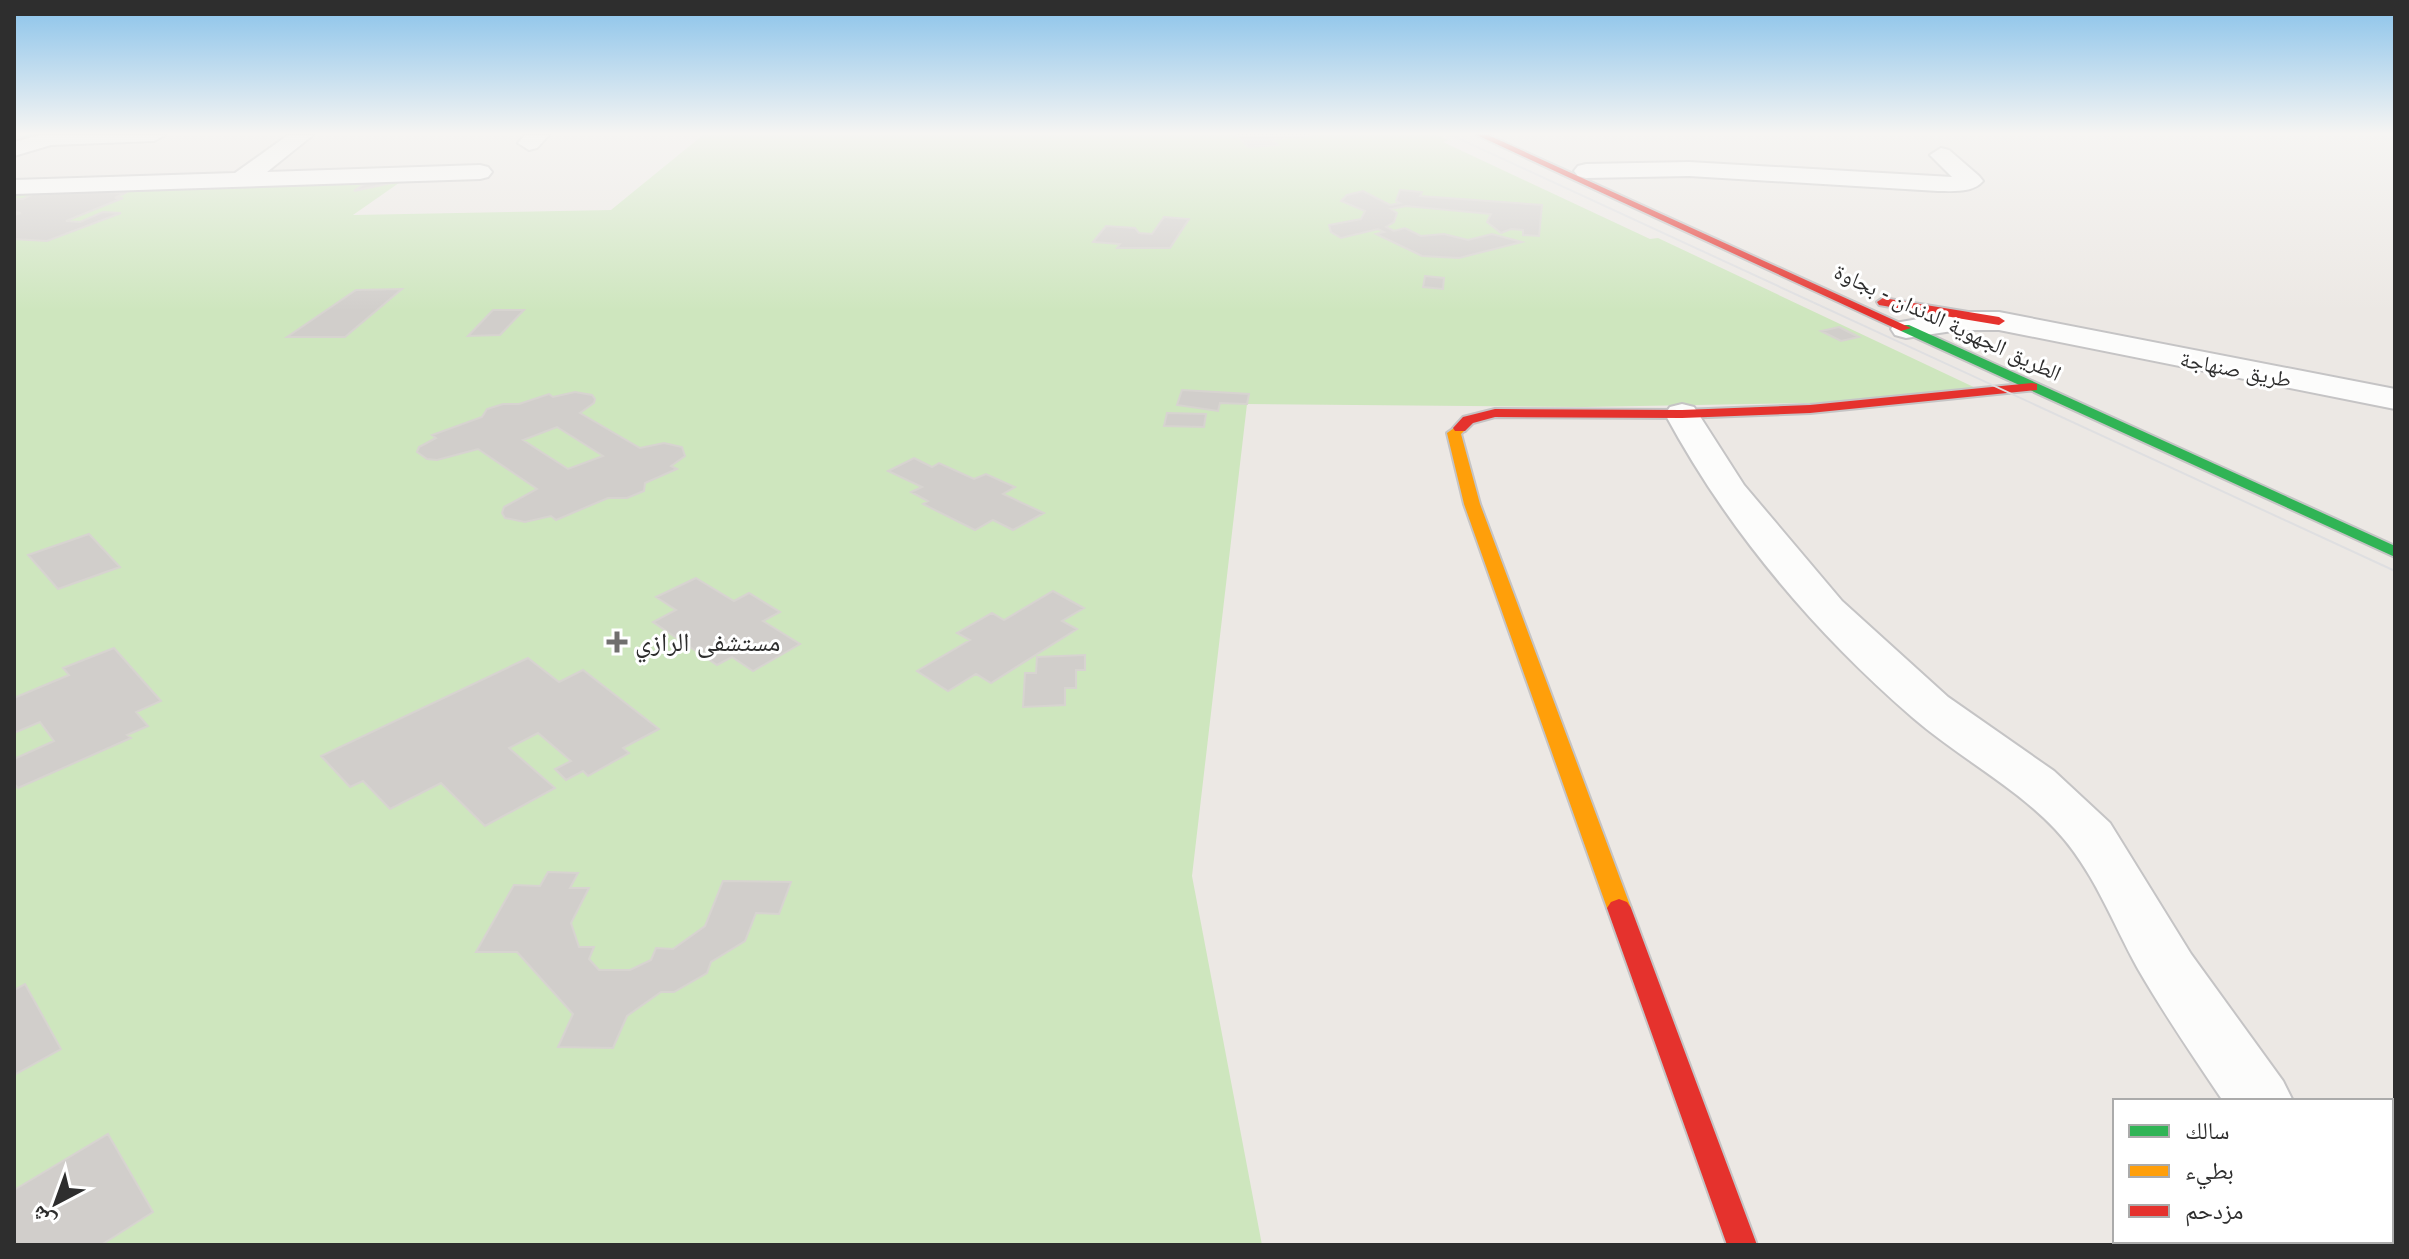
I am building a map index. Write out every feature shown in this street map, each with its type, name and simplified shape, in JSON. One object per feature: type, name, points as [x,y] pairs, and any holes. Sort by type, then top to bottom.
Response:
[{"type":"main road","name":"الطريق الجهوية الدندان - بجاوة","points":[[1614,194],[2297,486]]},
{"type":"main road","name":"الطريق الجهوية الدندان - بجاوة","points":[[1638,194],[1881,301],[2032,387],[2395,552]]},
{"type":"main road","points":[[1881,301],[2015,332]]},
{"type":"main road","points":[[1742,1245],[1472,504],[1454,433],[1468,420],[1495,413],[1682,414],[1878,404],[2032,387]]},
{"type":"street","name":"طريق صنهاجة","points":[[1931,332],[2077,336],[2395,399]]},
{"type":"street","points":[[1682,414],[1723,482],[1787,563],[1838,619],[1931,708],[2030,781],[2091,836],[2158,951],[2259,1099]]},
{"type":"green space","name":"مستشفى الرازي","points":[[14,194],[383,194],[353,215],[611,210],[631,194],[1553,194],[1650,239],[1658,238],[1980,390],[1812,403],[1584,407],[1247,404],[1192,876],[1262,1245],[14,1245]]},
{"type":"building","points":[[33,194],[123,194],[115,198],[123,198],[66,221],[80,222],[103,212],[121,213],[47,241],[14,239],[14,215],[21,213],[14,212],[14,199]]},
{"type":"building","points":[[1368,194],[1390,205],[1400,203],[1396,201],[1399,194],[1421,194],[1420,196],[1542,205],[1539,236],[1523,235],[1523,230],[1511,229],[1501,233],[1487,222],[1491,214],[1406,206],[1391,209],[1397,213],[1394,222],[1386,227],[1394,231],[1405,228],[1421,236],[1444,234],[1468,240],[1492,234],[1522,242],[1459,258],[1422,256],[1376,234],[1384,232],[1378,229],[1341,238],[1331,232],[1329,225],[1361,219],[1365,211],[1341,201],[1347,195]]},
{"type":"building","points":[[1164,217],[1189,219],[1170,248],[1117,248],[1120,244],[1093,242],[1106,226],[1135,228],[1139,233],[1152,234]]},
{"type":"building","points":[[1425,276],[1444,278],[1443,289],[1423,287]]},
{"type":"building","points":[[402,289],[345,337],[287,337],[356,290]]},
{"type":"building","points":[[493,310],[524,310],[500,335],[468,336]]},
{"type":"building","points":[[1839,327],[1859,337],[1841,341],[1821,331]]},
{"type":"building","points":[[1182,390],[1249,394],[1247,404],[1220,403],[1218,411],[1177,405]]},
{"type":"building","points":[[575,392],[592,395],[594,403],[580,413],[640,448],[664,443],[682,447],[685,456],[671,466],[677,469],[645,483],[644,491],[627,498],[608,498],[556,520],[551,516],[525,522],[505,518],[502,513],[504,507],[537,489],[478,449],[437,460],[427,459],[417,452],[419,447],[436,438],[432,435],[482,417],[487,409],[503,404],[519,404],[549,394],[553,397]],"holes":[[[557,427],[603,456],[568,469],[523,440]]]},
{"type":"building","points":[[1167,413],[1206,414],[1204,427],[1164,426]]},
{"type":"building","points":[[914,458],[932,467],[939,463],[974,479],[986,474],[1015,487],[1003,494],[1044,513],[1013,530],[993,520],[975,530],[923,504],[928,501],[911,492],[922,487],[888,471]]},
{"type":"building","points":[[89,534],[120,567],[58,589],[28,555]]},
{"type":"building","points":[[696,578],[734,601],[749,593],[780,612],[763,621],[800,644],[753,671],[732,657],[717,665],[653,622],[676,610],[656,597]]},
{"type":"building","points":[[1053,591],[1084,608],[1062,621],[1077,629],[991,683],[976,674],[948,691],[917,671],[970,640],[957,633],[992,613],[1004,620]]},
{"type":"building","points":[[114,648],[161,701],[136,712],[148,726],[127,735],[131,738],[18,788],[14,783],[14,759],[54,741],[40,722],[14,733],[14,698],[69,675],[63,668]]},
{"type":"building","points":[[1085,655],[1085,670],[1076,670],[1076,688],[1065,688],[1065,705],[1023,707],[1025,673],[1036,673],[1037,657]]},
{"type":"building","points":[[528,658],[559,682],[583,670],[659,729],[623,748],[629,753],[588,776],[583,771],[566,780],[555,769],[571,761],[538,733],[509,748],[555,788],[485,826],[441,783],[390,809],[363,781],[350,787],[321,756]]},
{"type":"building","points":[[548,872],[578,873],[570,888],[589,888],[571,923],[579,947],[594,947],[589,959],[599,970],[630,970],[651,960],[656,948],[673,949],[705,926],[723,881],[791,882],[779,914],[756,913],[745,941],[711,962],[707,973],[674,992],[661,992],[627,1016],[613,1048],[558,1047],[573,1014],[517,952],[476,952],[514,885],[540,886]]},
{"type":"building","points":[[25,984],[61,1049],[14,1075],[14,990]]},
{"type":"building","points":[[108,1134],[153,1212],[101,1245],[14,1245],[14,1190]]},
{"type":"tram line","points":[[1578,194],[2395,571]]},
{"type":"traffic: fast","points":[[1905,328],[2395,552]]},
{"type":"traffic: slow","points":[[1460,428],[1454,433],[1472,504],[1619,908]]},
{"type":"traffic: jam","points":[[1610,194],[1905,328]]},
{"type":"traffic: jam","points":[[1883,302],[1999,321]]},
{"type":"traffic: jam","points":[[1460,428],[1468,420],[1495,413],[1682,414],[1810,409],[2032,387]]},
{"type":"traffic: jam","points":[[1619,908],[1742,1245]]},
{"type":"place","name":"مستشفى الرازي","points":[[617,642]]}]
